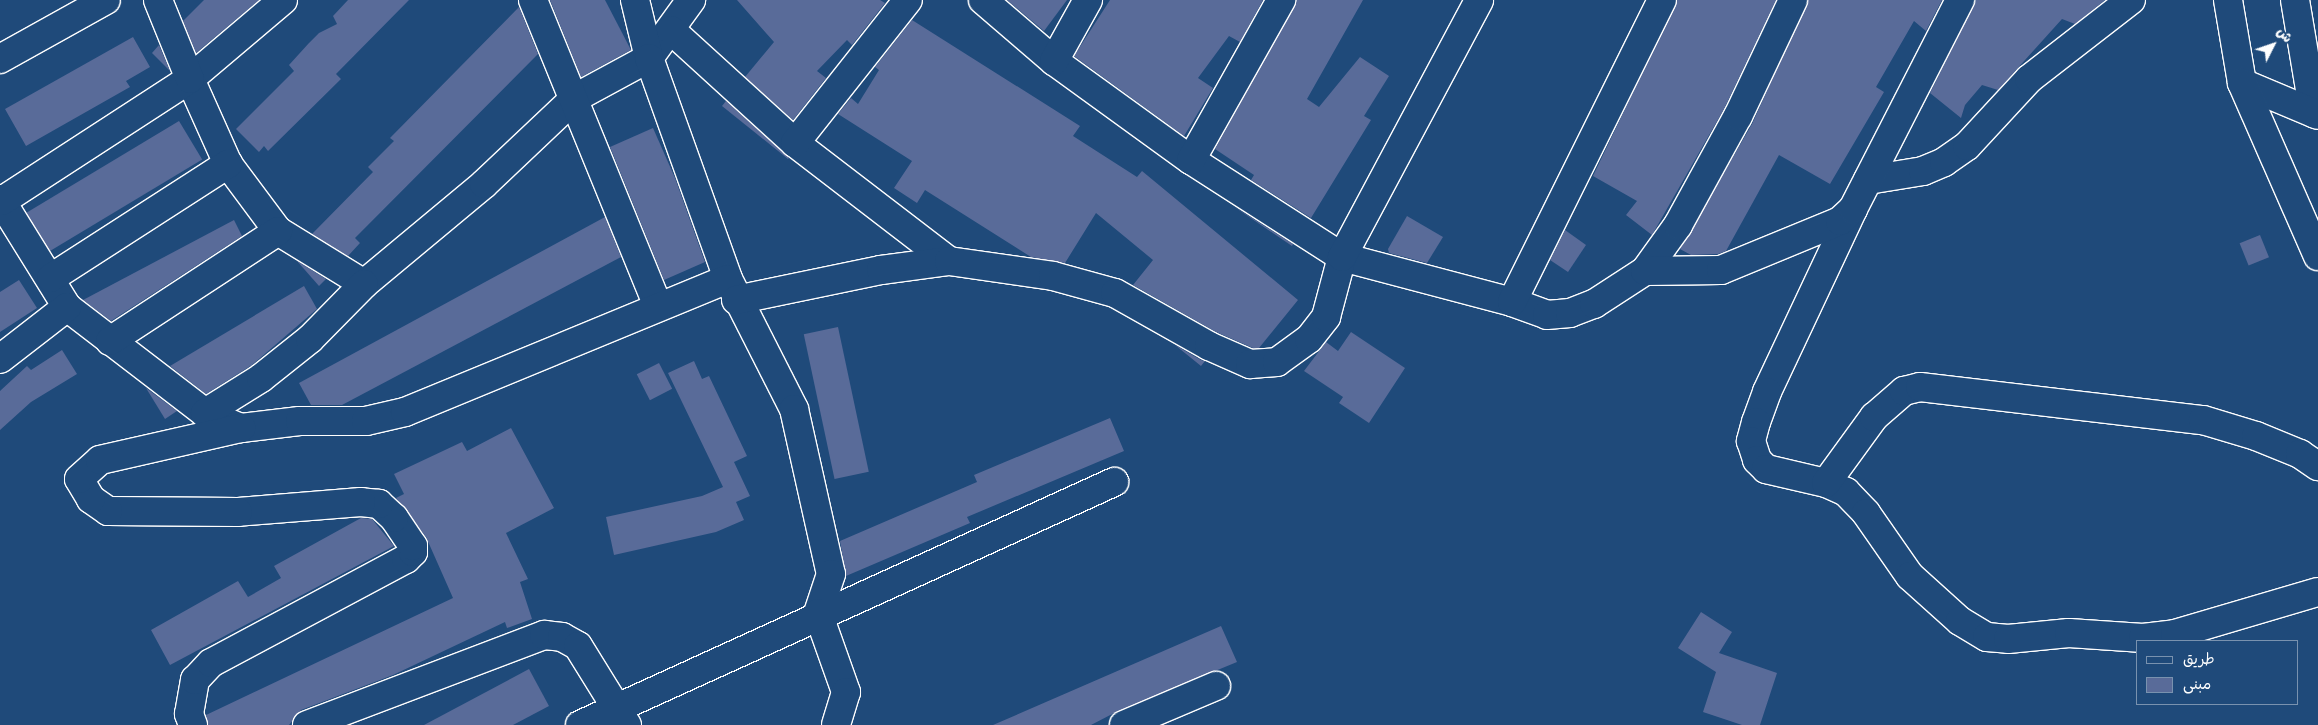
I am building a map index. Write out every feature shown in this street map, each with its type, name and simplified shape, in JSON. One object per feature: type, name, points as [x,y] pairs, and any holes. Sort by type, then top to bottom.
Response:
[{"type":"street","points":[[0,59],[106,0]]},
{"type":"street","points":[[158,0],[190,79],[228,164],[278,232],[364,284]]},
{"type":"street","points":[[241,428],[205,414],[67,307],[51,278],[8,232],[1,200],[190,79],[283,0]]},
{"type":"street","points":[[534,0],[658,306]]},
{"type":"street","points":[[635,0],[649,58],[732,289],[794,409],[831,574],[818,614],[846,692],[836,725]]},
{"type":"street","points":[[205,414],[261,378],[310,339],[364,284],[484,184],[575,98],[649,58],[691,0]]},
{"type":"street","points":[[795,143],[908,0]]},
{"type":"street","points":[[983,0],[1054,60],[1191,160],[1342,257],[1512,302],[1547,315],[1570,313],[1594,304],[1645,271],[1678,225],[1738,116],[1793,0]]},
{"type":"street","points":[[1054,60],[1088,0]]},
{"type":"street","points":[[1191,160],[1281,0]]},
{"type":"street","points":[[193,725],[189,714],[195,680],[211,663],[406,559],[413,552],[412,546],[394,518],[379,504],[361,502],[238,512],[108,510],[91,499],[79,480],[100,460],[241,428],[300,421],[366,421],[405,412],[658,306],[732,289],[949,261],[1053,276],[1116,293],[1209,346],[1250,364],[1261,366],[1277,362],[1293,353],[1309,339],[1326,317],[1342,257],[1480,0]]},
{"type":"street","points":[[1512,302],[1662,0]]},
{"type":"street","points":[[1960,0],[1853,209],[1766,392],[1751,441],[1757,460],[1766,470],[1826,483],[1857,501],[1910,576],[1960,622],[1987,637],[2008,639],[2069,632],[2143,638],[2175,634],[2318,592]]},
{"type":"street","points":[[1868,180],[1923,171],[1944,162],[1966,146],[2029,79],[2131,0]]},
{"type":"street","points":[[2228,0],[2242,83],[2318,256]]},
{"type":"street","points":[[2295,0],[2316,114]]},
{"type":"street","points":[[671,30],[795,143],[949,261]]},
{"type":"street","points":[[2242,83],[2316,114]]},
{"type":"street","points":[[51,278],[228,164]]},
{"type":"street","points":[[1645,271],[1721,270],[1840,221],[1853,209]]},
{"type":"street","points":[[110,341],[278,232]]},
{"type":"street","points":[[0,359],[67,307]]},
{"type":"street","points":[[1826,483],[1874,417],[1904,391],[1920,387],[2203,420],[2256,436],[2300,454],[2318,466]]},
{"type":"street","points":[[580,725],[623,716],[818,614],[1114,482]]},
{"type":"street","points":[[307,725],[544,635],[562,637],[578,646],[623,716]]},
{"type":"street","points":[[1124,725],[1216,686]]},
{"type":"building","points":[[204,0],[259,0],[196,53],[183,21]]},
{"type":"building","points":[[348,0],[409,0],[336,74],[341,79],[268,151],[264,146],[259,152],[236,129],[294,71],[289,65],[309,43],[319,33],[337,24],[333,16]]},
{"type":"building","points":[[550,0],[605,0],[631,50],[581,77]]},
{"type":"building","points":[[737,0],[880,0],[885,3],[852,45],[847,40],[817,71],[826,78],[793,120],[745,77],[774,42]]},
{"type":"building","points":[[1007,0],[1067,0],[1044,31]]},
{"type":"building","points":[[1110,0],[1263,0],[1240,42],[1229,36],[1198,78],[1213,88],[1184,136],[1074,56]]},
{"type":"building","points":[[1297,0],[1363,0],[1307,99],[1319,107],[1360,57],[1389,76],[1364,116],[1371,120],[1311,218],[1251,180],[1254,175],[1215,149]]},
{"type":"building","points":[[1677,0],[1776,0],[1724,109],[1652,235],[1626,215],[1637,201],[1593,176]]},
{"type":"building","points":[[1808,0],[1942,0],[1926,31],[1914,21],[1876,87],[1884,92],[1830,184],[1779,155],[1726,251],[1718,254],[1691,255],[1680,249],[1752,124]]},
{"type":"building","points":[[1976,0],[2105,0],[2075,24],[2062,19],[1998,90],[1982,85],[1965,105],[1961,118],[1930,93]]},
{"type":"building","points":[[519,7],[538,54],[355,238],[360,243],[348,256],[312,234],[373,172],[368,167],[394,141],[390,138]]},
{"type":"building","points":[[912,20],[1080,126],[1073,136],[1137,177],[1142,171],[1298,300],[1259,348],[1253,348],[1216,332],[1133,285],[1153,260],[1096,213],[1065,263],[1031,257],[925,190],[917,203],[894,188],[912,161],[838,114],[851,98],[858,104],[879,70],[875,67]]},
{"type":"building","points":[[133,37],[150,67],[126,81],[130,87],[26,146],[5,109]]},
{"type":"building","points":[[159,45],[170,71],[152,53]]},
{"type":"building","points":[[726,101],[789,158],[722,106]]},
{"type":"building","points":[[179,121],[202,160],[50,251],[26,213]]},
{"type":"building","points":[[653,128],[675,178],[705,262],[664,280],[610,147]]},
{"type":"building","points":[[1233,206],[1293,244],[1292,246]]},
{"type":"building","points":[[1407,216],[1443,237],[1427,263],[1389,253],[1388,249]]},
{"type":"building","points":[[605,217],[621,257],[342,405],[311,405],[299,383]]},
{"type":"building","points":[[234,220],[242,236],[111,321],[83,300]]},
{"type":"building","points":[[1565,230],[1586,245],[1568,272],[1550,260]]},
{"type":"building","points":[[2260,235],[2269,257],[2249,265],[2240,243]]},
{"type":"building","points":[[297,261],[326,279],[319,286]]},
{"type":"building","points":[[19,280],[37,308],[0,332],[0,292]]},
{"type":"building","points":[[304,286],[317,309],[252,365],[206,394],[170,366]]},
{"type":"building","points":[[838,327],[869,472],[835,479],[804,334]]},
{"type":"building","points":[[1351,332],[1405,368],[1369,423],[1339,403],[1343,397],[1304,371],[1326,342],[1338,351]]},
{"type":"building","points":[[1175,345],[1201,360],[1205,361],[1201,366]]},
{"type":"building","points":[[62,350],[77,374],[31,402],[0,430],[0,391],[27,366],[31,370]]},
{"type":"building","points":[[694,361],[702,379],[709,376],[747,456],[734,462],[750,496],[736,502],[744,520],[716,532],[614,555],[606,517],[702,496],[723,487],[668,373]]},
{"type":"building","points":[[659,363],[672,389],[650,400],[637,374]]},
{"type":"building","points":[[146,388],[177,411],[165,419]]},
{"type":"building","points":[[1110,418],[1124,451],[967,517],[970,523],[846,576],[840,541],[977,482],[974,475]]},
{"type":"building","points":[[511,428],[554,508],[506,533],[528,579],[520,582],[532,619],[507,628],[505,622],[393,675],[301,710],[289,725],[208,725],[206,715],[453,598],[426,537],[396,498],[404,494],[394,474],[462,442],[467,451]]},
{"type":"building","points":[[361,518],[372,519],[394,546],[170,665],[151,630],[238,581],[248,597],[281,578],[274,566]]},
{"type":"building","points":[[1701,612],[1732,632],[1719,653],[1777,673],[1760,725],[1742,725],[1703,712],[1716,672],[1678,648]]},
{"type":"building","points":[[1221,626],[1237,662],[1118,711],[1091,725],[993,725]]},
{"type":"building","points":[[529,669],[549,706],[513,725],[424,725]]}]
